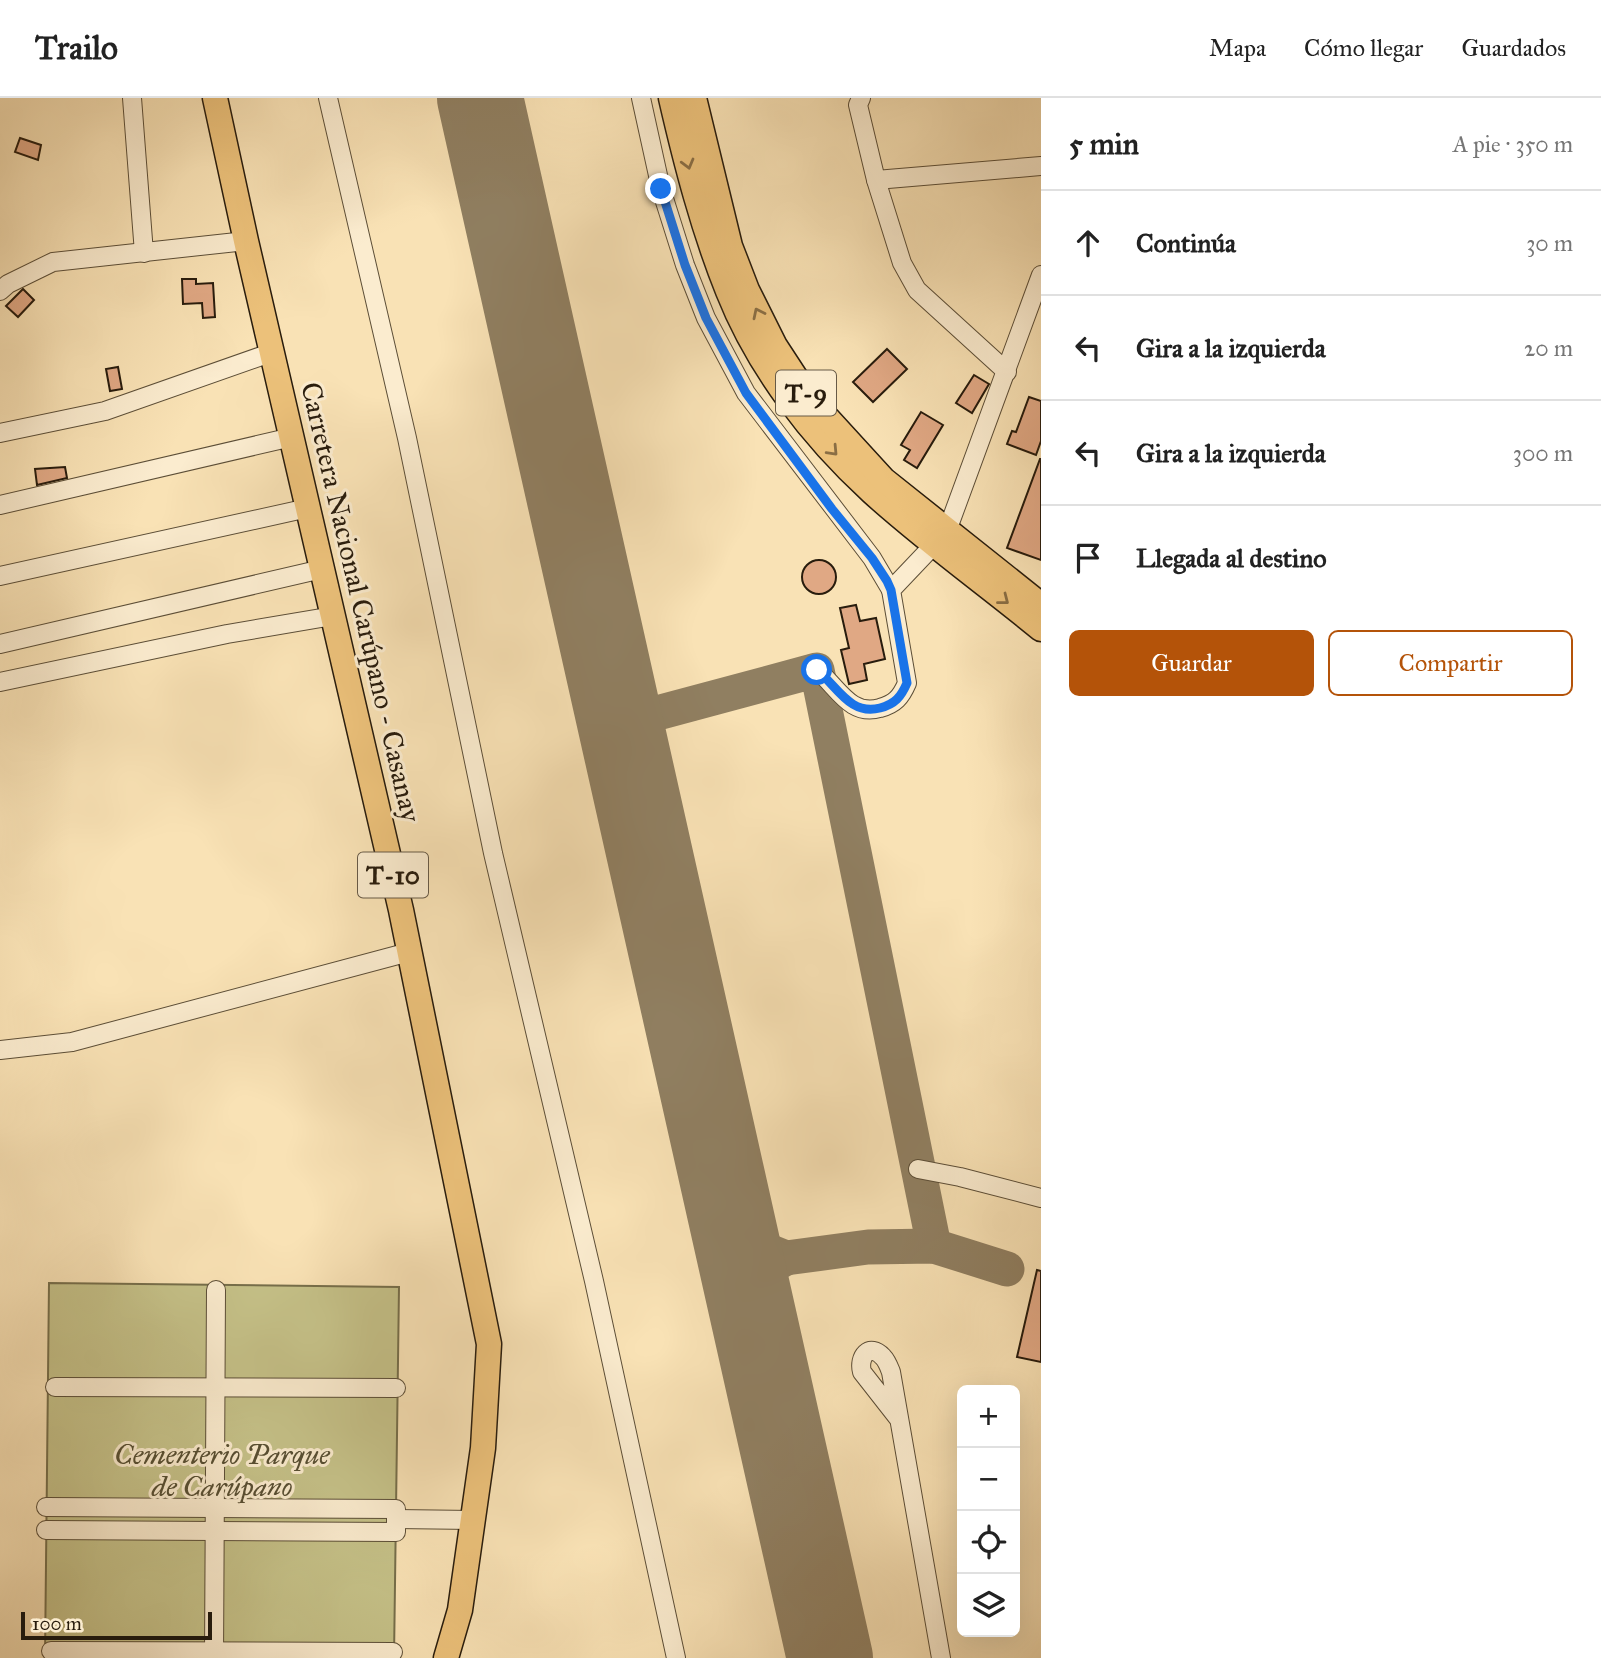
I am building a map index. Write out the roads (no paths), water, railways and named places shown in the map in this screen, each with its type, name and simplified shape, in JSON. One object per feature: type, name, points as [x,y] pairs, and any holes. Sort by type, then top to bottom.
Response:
[{"type":"highway","name":"Carretera Nacional Carúpano - Casanay","points":[[215,98],[409,952],[489,1344],[483,1448],[460,1610],[446,1658]]},
{"type":"highway","name":"T-9","points":[[671,98],[709,240],[729,294],[755,348],[792,404],[871,492],[1041,606]]},
{"type":"highway","name":"T-9","points":[[694,98],[730,246],[747,290],[775,346],[809,398],[884,481],[941,538],[1041,629]]},
{"type":"street","points":[[132,98],[144,253]]},
{"type":"street","points":[[328,98],[407,438],[493,853],[594,1281],[676,1658]]},
{"type":"street","points":[[641,98],[661,189],[685,265],[706,318],[746,393],[872,558],[891,590],[907,683],[901,696],[893,704],[877,709],[862,709],[851,705],[817,670]]},
{"type":"street","points":[[861,98],[858,105],[876,180],[902,263],[917,290],[1007,372]]},
{"type":"street","points":[[876,180],[1041,166]]},
{"type":"street","points":[[3,284],[53,262],[246,241]]},
{"type":"street","points":[[891,590],[941,538],[1007,372],[1041,275]]},
{"type":"street","points":[[0,433],[105,411],[273,352]]},
{"type":"street","points":[[0,506],[292,437]]},
{"type":"street","points":[[0,576],[308,508]]},
{"type":"street","points":[[0,643],[322,569]]},
{"type":"street","points":[[0,682],[227,634],[333,616]]},
{"type":"street","points":[[0,1050],[72,1042],[409,952]]},
{"type":"street","points":[[918,1169],[1041,1198]]},
{"type":"street","points":[[214,1655],[216,1290]]},
{"type":"street","points":[[55,1387],[396,1388]]},
{"type":"street","points":[[898,1418],[941,1658]]},
{"type":"street","points":[[46,1507],[396,1509],[396,1532],[46,1530]]},
{"type":"street","points":[[396,1519],[473,1520]]},
{"type":"street","points":[[51,1651],[214,1655],[393,1652]]},
{"type":"park label","name":"Cementerio Parque de Carúpano","points":[[222,1470]]}]
